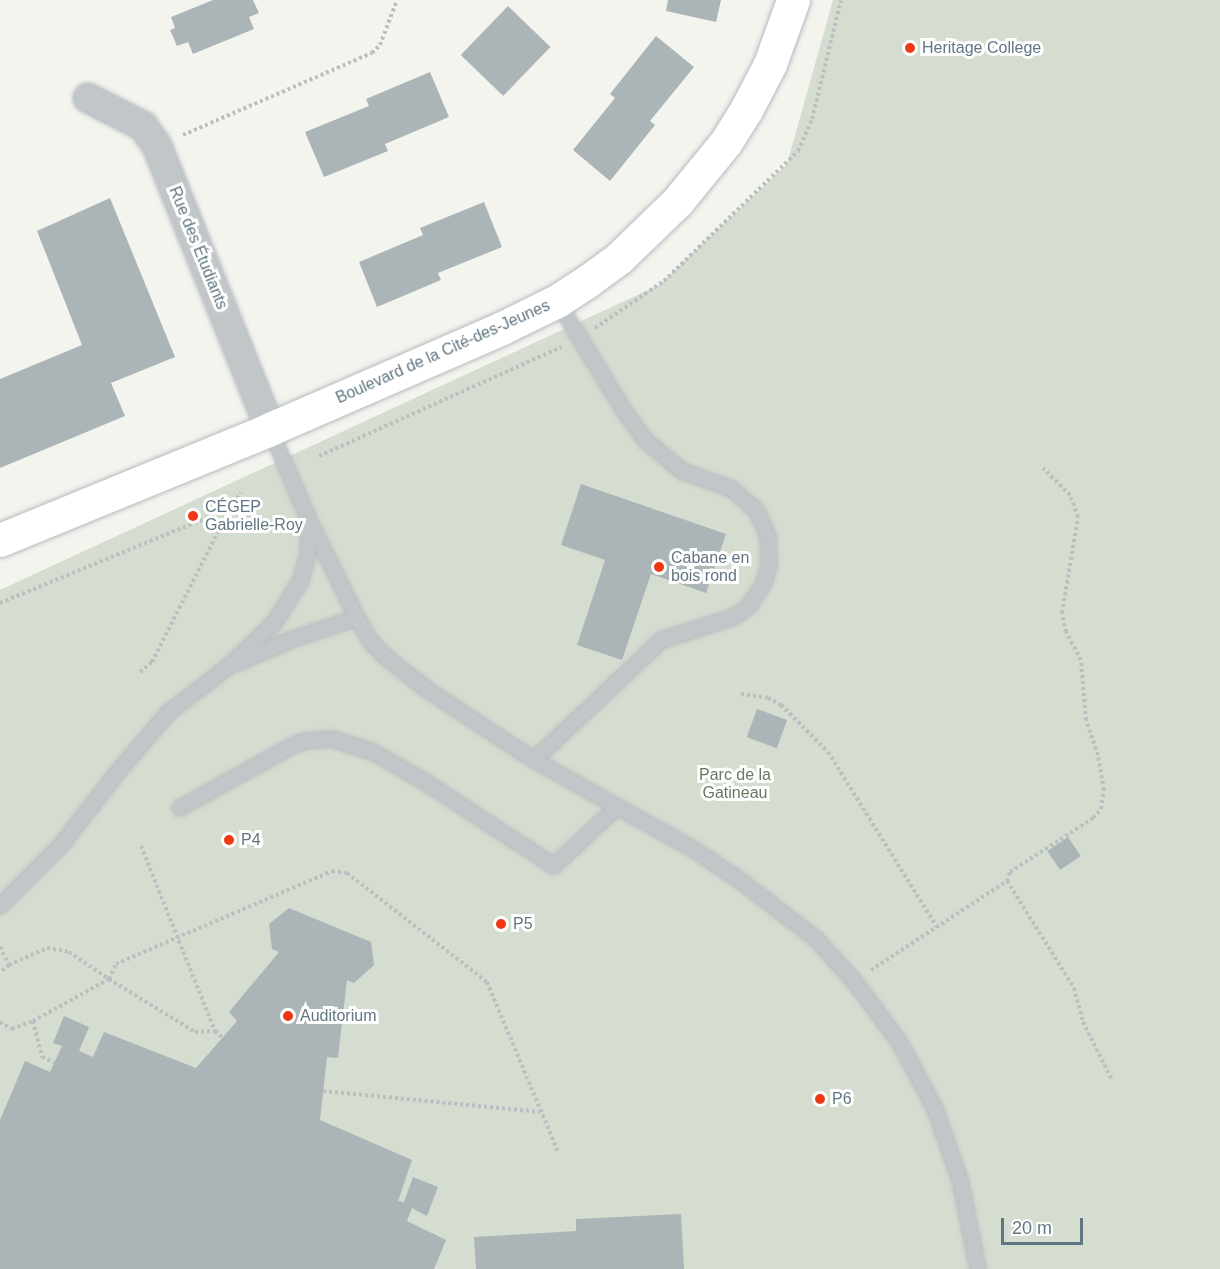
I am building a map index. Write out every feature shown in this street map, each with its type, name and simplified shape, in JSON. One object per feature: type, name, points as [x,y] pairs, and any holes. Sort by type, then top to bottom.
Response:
[{"type":"street","name":"Boulevard de la Cité-des-Jeunes","points":[[0,540],[270,429],[502,328],[557,301],[619,258],[677,202],[704,172],[746,110],[770,64],[793,0]]},
{"type":"street","name":"Rue des Étudiants","points":[[88,98],[143,126],[158,146],[270,429]]},
{"type":"lane","points":[[534,760],[662,640],[734,617],[749,606],[764,583],[769,565],[768,536],[757,511],[732,489],[682,471],[646,441],[617,400],[557,301]]},
{"type":"lane","points":[[270,429],[309,520],[371,642],[406,675],[534,760],[698,852],[815,938],[854,981],[900,1044],[935,1109],[960,1180],[978,1269]]},
{"type":"lane","points":[[0,906],[62,844],[117,773],[168,714],[229,666],[275,622],[296,592],[308,555],[309,520]]},
{"type":"lane","points":[[229,666],[296,638],[357,618]]},
{"type":"lane","points":[[180,808],[292,746],[305,741],[332,739],[361,747],[382,757],[425,782],[554,866],[617,807]]},
{"type":"path","points":[[158,146],[372,53],[380,45],[398,0]]},
{"type":"path","points":[[854,981],[1007,881],[1010,872],[1098,814],[1103,801],[1101,771],[1086,720],[1082,660],[1066,632],[1062,613],[1078,517],[1070,495],[1042,468]]},
{"type":"path","points":[[140,672],[152,662],[230,508],[241,493]]},
{"type":"path","points":[[0,603],[230,508]]},
{"type":"path","points":[[741,694],[768,698],[781,705],[828,752],[937,927]]},
{"type":"path","points":[[141,846],[215,1031],[222,1037]]},
{"type":"path","points":[[0,1022],[12,1029],[33,1021],[109,979],[116,964],[332,872],[347,873],[486,982],[558,1152]]},
{"type":"path","points":[[1007,881],[1074,988],[1083,1022],[1112,1080]]},
{"type":"path","points":[[0,947],[9,965]]},
{"type":"path","points":[[0,972],[9,965],[47,948],[69,952],[195,1032],[215,1031]]},
{"type":"path","points":[[33,1021],[42,1057],[54,1063]]},
{"type":"path","points":[[323,1091],[540,1112]]},
{"type":"green space","name":"Parc de la Gatineau","points":[[833,0],[1220,0],[1220,1269],[0,1269],[0,590],[659,285],[787,164]]},
{"type":"building","points":[[213,0],[253,0],[259,13],[249,17],[254,29],[193,54],[188,42],[177,46],[170,30],[175,28],[171,17]]},
{"type":"building","points":[[668,0],[721,0],[716,22],[666,11]]},
{"type":"building","points":[[508,6],[550,47],[503,96],[461,55]]},
{"type":"building","points":[[656,36],[694,67],[650,121],[655,125],[610,181],[573,150],[615,98],[610,94]]},
{"type":"building","points":[[430,72],[449,117],[385,144],[388,151],[324,177],[305,132],[369,106],[366,99]]},
{"type":"building","points":[[110,198],[175,357],[111,383],[125,416],[0,468],[0,379],[82,345],[37,231]]},
{"type":"building","points":[[484,202],[502,247],[438,273],[441,280],[377,307],[359,262],[423,235],[420,228]]},
{"type":"building","name":"Cabane en bois rond","points":[[581,484],[726,534],[706,593],[651,574],[622,660],[577,645],[605,560],[561,545]]},
{"type":"building","points":[[757,709],[787,720],[777,748],[747,737]]},
{"type":"building","points":[[1068,837],[1081,856],[1060,870],[1047,851]]},
{"type":"building","points":[[289,908],[371,942],[374,965],[354,983],[347,980],[338,1058],[327,1057],[320,1120],[412,1160],[398,1201],[404,1202],[413,1177],[438,1187],[427,1216],[412,1208],[407,1221],[446,1240],[434,1269],[0,1269],[0,1120],[25,1061],[50,1072],[62,1046],[53,1043],[64,1016],[89,1027],[79,1051],[93,1057],[104,1032],[196,1068],[237,1021],[229,1012],[279,952],[272,949],[269,924]]},
{"type":"building","points":[[681,1214],[684,1269],[476,1269],[474,1237],[576,1231],[576,1219]]},
{"type":"place","name":"Heritage College","points":[[910,48]]},
{"type":"place","name":"CÉGEP Gabrielle-Roy","points":[[193,516]]},
{"type":"place","name":"Cabane en bois rond","points":[[659,567]]},
{"type":"place","name":"P4","points":[[229,840]]},
{"type":"place","name":"P5","points":[[501,924]]},
{"type":"place","name":"Auditorium","points":[[288,1016]]},
{"type":"place","name":"P6","points":[[820,1099]]}]
